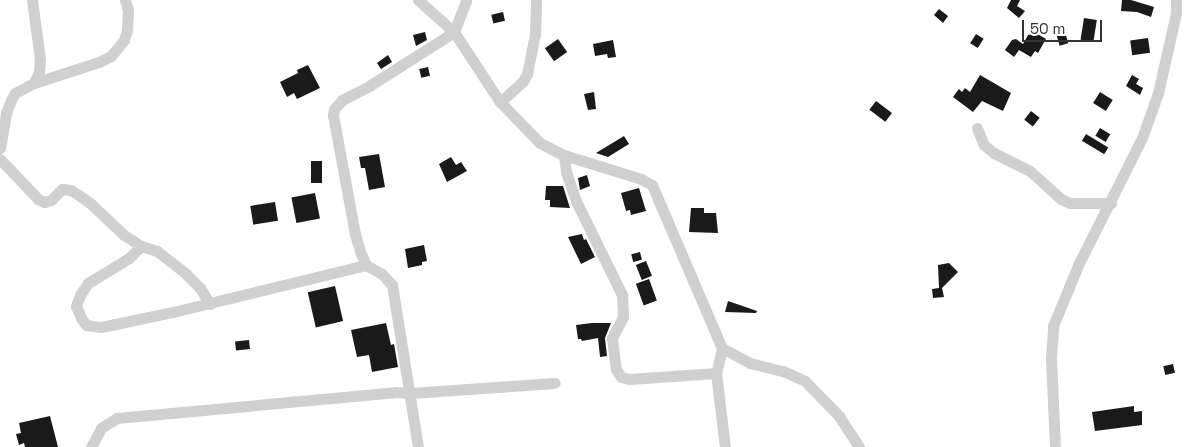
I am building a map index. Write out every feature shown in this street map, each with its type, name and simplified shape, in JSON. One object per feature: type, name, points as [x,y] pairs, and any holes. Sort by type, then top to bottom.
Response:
[{"type":"street","points":[[32,0],[40,59],[39,72],[34,83]]},
{"type":"street","points":[[0,148],[6,113],[15,93],[34,83],[58,77],[111,56],[122,44],[127,30],[125,0]]},
{"type":"street","points":[[418,0],[454,32],[500,102],[540,142],[564,155],[641,179],[652,185],[722,348],[716,372],[725,447]]},
{"type":"street","points":[[418,447],[411,393],[392,285],[382,274],[366,265],[355,234],[333,115],[334,109],[342,100],[369,86],[454,32],[466,0]]},
{"type":"street","points":[[500,102],[523,81],[527,74],[535,34],[536,0]]},
{"type":"street","points":[[1055,447],[1051,358],[1053,326],[1079,263],[1111,203],[1142,138],[1158,93],[1176,13],[1176,0]]},
{"type":"street","points":[[977,128],[984,144],[994,153],[1030,171],[1061,199],[1070,203],[1111,203]]},
{"type":"street","points":[[564,155],[566,172],[576,200],[622,295],[624,317],[612,338],[616,369],[621,377],[630,379],[716,372]]},
{"type":"street","points":[[0,159],[38,199],[44,202],[51,200],[62,190],[71,190],[90,203],[124,235],[141,246],[157,251],[186,274],[200,288],[210,304]]},
{"type":"street","points":[[141,246],[129,258],[88,283],[80,294],[76,306],[80,318],[86,325],[101,327],[210,304],[366,265]]},
{"type":"street","points":[[722,348],[750,362],[783,371],[804,380],[839,416],[859,447]]},
{"type":"street","points":[[91,447],[101,428],[117,418],[385,392],[411,393],[555,383]]},
{"type":"building","points":[[1011,0],[1020,0],[1017,6],[1025,11],[1019,18],[1007,8]]},
{"type":"building","points":[[1122,0],[1131,0],[1154,7],[1151,17],[1137,12],[1121,11]]},
{"type":"building","points":[[939,9],[948,16],[943,23],[934,15]]},
{"type":"building","points":[[503,12],[505,21],[493,23],[491,15]]},
{"type":"building","points":[[1084,18],[1097,20],[1093,42],[1081,40]]},
{"type":"building","points":[[1063,25],[1068,43],[1060,46],[1054,27]]},
{"type":"building","points":[[425,32],[427,40],[416,46],[413,35]]},
{"type":"building","points":[[1036,33],[1046,39],[1038,53],[1035,51],[1031,57],[1019,50],[1014,57],[1005,50],[1012,40],[1016,39],[1023,44],[1028,35]]},
{"type":"building","points":[[976,34],[984,39],[978,48],[970,43]]},
{"type":"building","points":[[1148,38],[1150,53],[1132,55],[1130,41]]},
{"type":"building","points":[[558,39],[567,52],[554,61],[545,48]]},
{"type":"building","points":[[613,40],[616,57],[608,58],[607,54],[595,56],[593,44]]},
{"type":"building","points":[[388,55],[392,62],[381,69],[377,63]]},
{"type":"building","points":[[308,65],[320,88],[297,99],[294,93],[287,97],[280,82],[298,73],[297,70]]},
{"type":"building","points":[[428,67],[430,76],[421,78],[419,69]]},
{"type":"building","points":[[980,75],[1011,93],[1003,111],[982,101],[973,112],[953,97],[959,89],[962,92],[965,88],[970,92]]},
{"type":"building","points":[[1132,75],[1139,79],[1136,84],[1143,88],[1140,95],[1126,86]]},
{"type":"building","points":[[594,92],[596,109],[588,110],[584,94]]},
{"type":"building","points":[[1100,92],[1113,100],[1106,111],[1093,103]]},
{"type":"building","points":[[876,101],[892,113],[885,122],[869,110]]},
{"type":"building","points":[[1031,111],[1040,118],[1033,126],[1024,120]]},
{"type":"building","points":[[1100,128],[1110,134],[1106,142],[1095,136]]},
{"type":"building","points":[[1086,134],[1108,147],[1104,154],[1082,141]]},
{"type":"building","points":[[624,136],[629,144],[608,157],[596,153]]},
{"type":"building","points":[[379,154],[385,187],[369,190],[365,168],[361,168],[359,157]]},
{"type":"building","points":[[451,157],[456,165],[461,162],[467,171],[447,182],[439,164]]},
{"type":"building","points":[[311,161],[322,161],[322,183],[311,183]]},
{"type":"building","points":[[587,175],[590,186],[580,190],[578,178]]},
{"type":"building","points":[[546,186],[563,186],[570,208],[550,207],[550,200],[545,200]]},
{"type":"building","points":[[639,188],[646,211],[631,215],[630,210],[626,211],[621,193]]},
{"type":"building","points":[[315,193],[320,219],[296,223],[291,198]]},
{"type":"building","points":[[275,202],[278,221],[253,225],[250,206]]},
{"type":"building","points":[[691,208],[704,208],[704,213],[716,213],[718,233],[689,232]]},
{"type":"building","points":[[582,234],[595,257],[581,264],[568,237]]},
{"type":"building","points":[[424,245],[427,261],[422,262],[422,265],[408,268],[405,249]]},
{"type":"building","points":[[640,252],[642,260],[633,262],[631,254]]},
{"type":"building","points":[[646,261],[652,276],[642,280],[636,265]]},
{"type":"building","points":[[949,263],[958,272],[942,288],[944,297],[933,298],[932,289],[939,288],[938,265]]},
{"type":"building","points":[[649,279],[657,301],[644,305],[636,284]]},
{"type":"building","points":[[335,286],[343,321],[316,327],[308,292]]},
{"type":"building","points":[[728,301],[757,311],[756,313],[725,312]]},
{"type":"building","points":[[386,323],[391,345],[394,344],[398,367],[372,372],[369,355],[357,357],[351,330]]},
{"type":"building","points":[[611,323],[605,338],[607,356],[600,357],[598,338],[582,341],[578,339],[576,325]]},
{"type":"building","points":[[249,340],[250,349],[236,350],[235,341]]},
{"type":"building","points":[[1173,364],[1175,373],[1165,375],[1163,366]]},
{"type":"building","points":[[1134,406],[1134,412],[1142,411],[1142,425],[1095,431],[1092,412]]},
{"type":"building","points":[[50,416],[58,447],[25,447],[24,443],[19,445],[16,434],[21,433],[19,423]]}]
